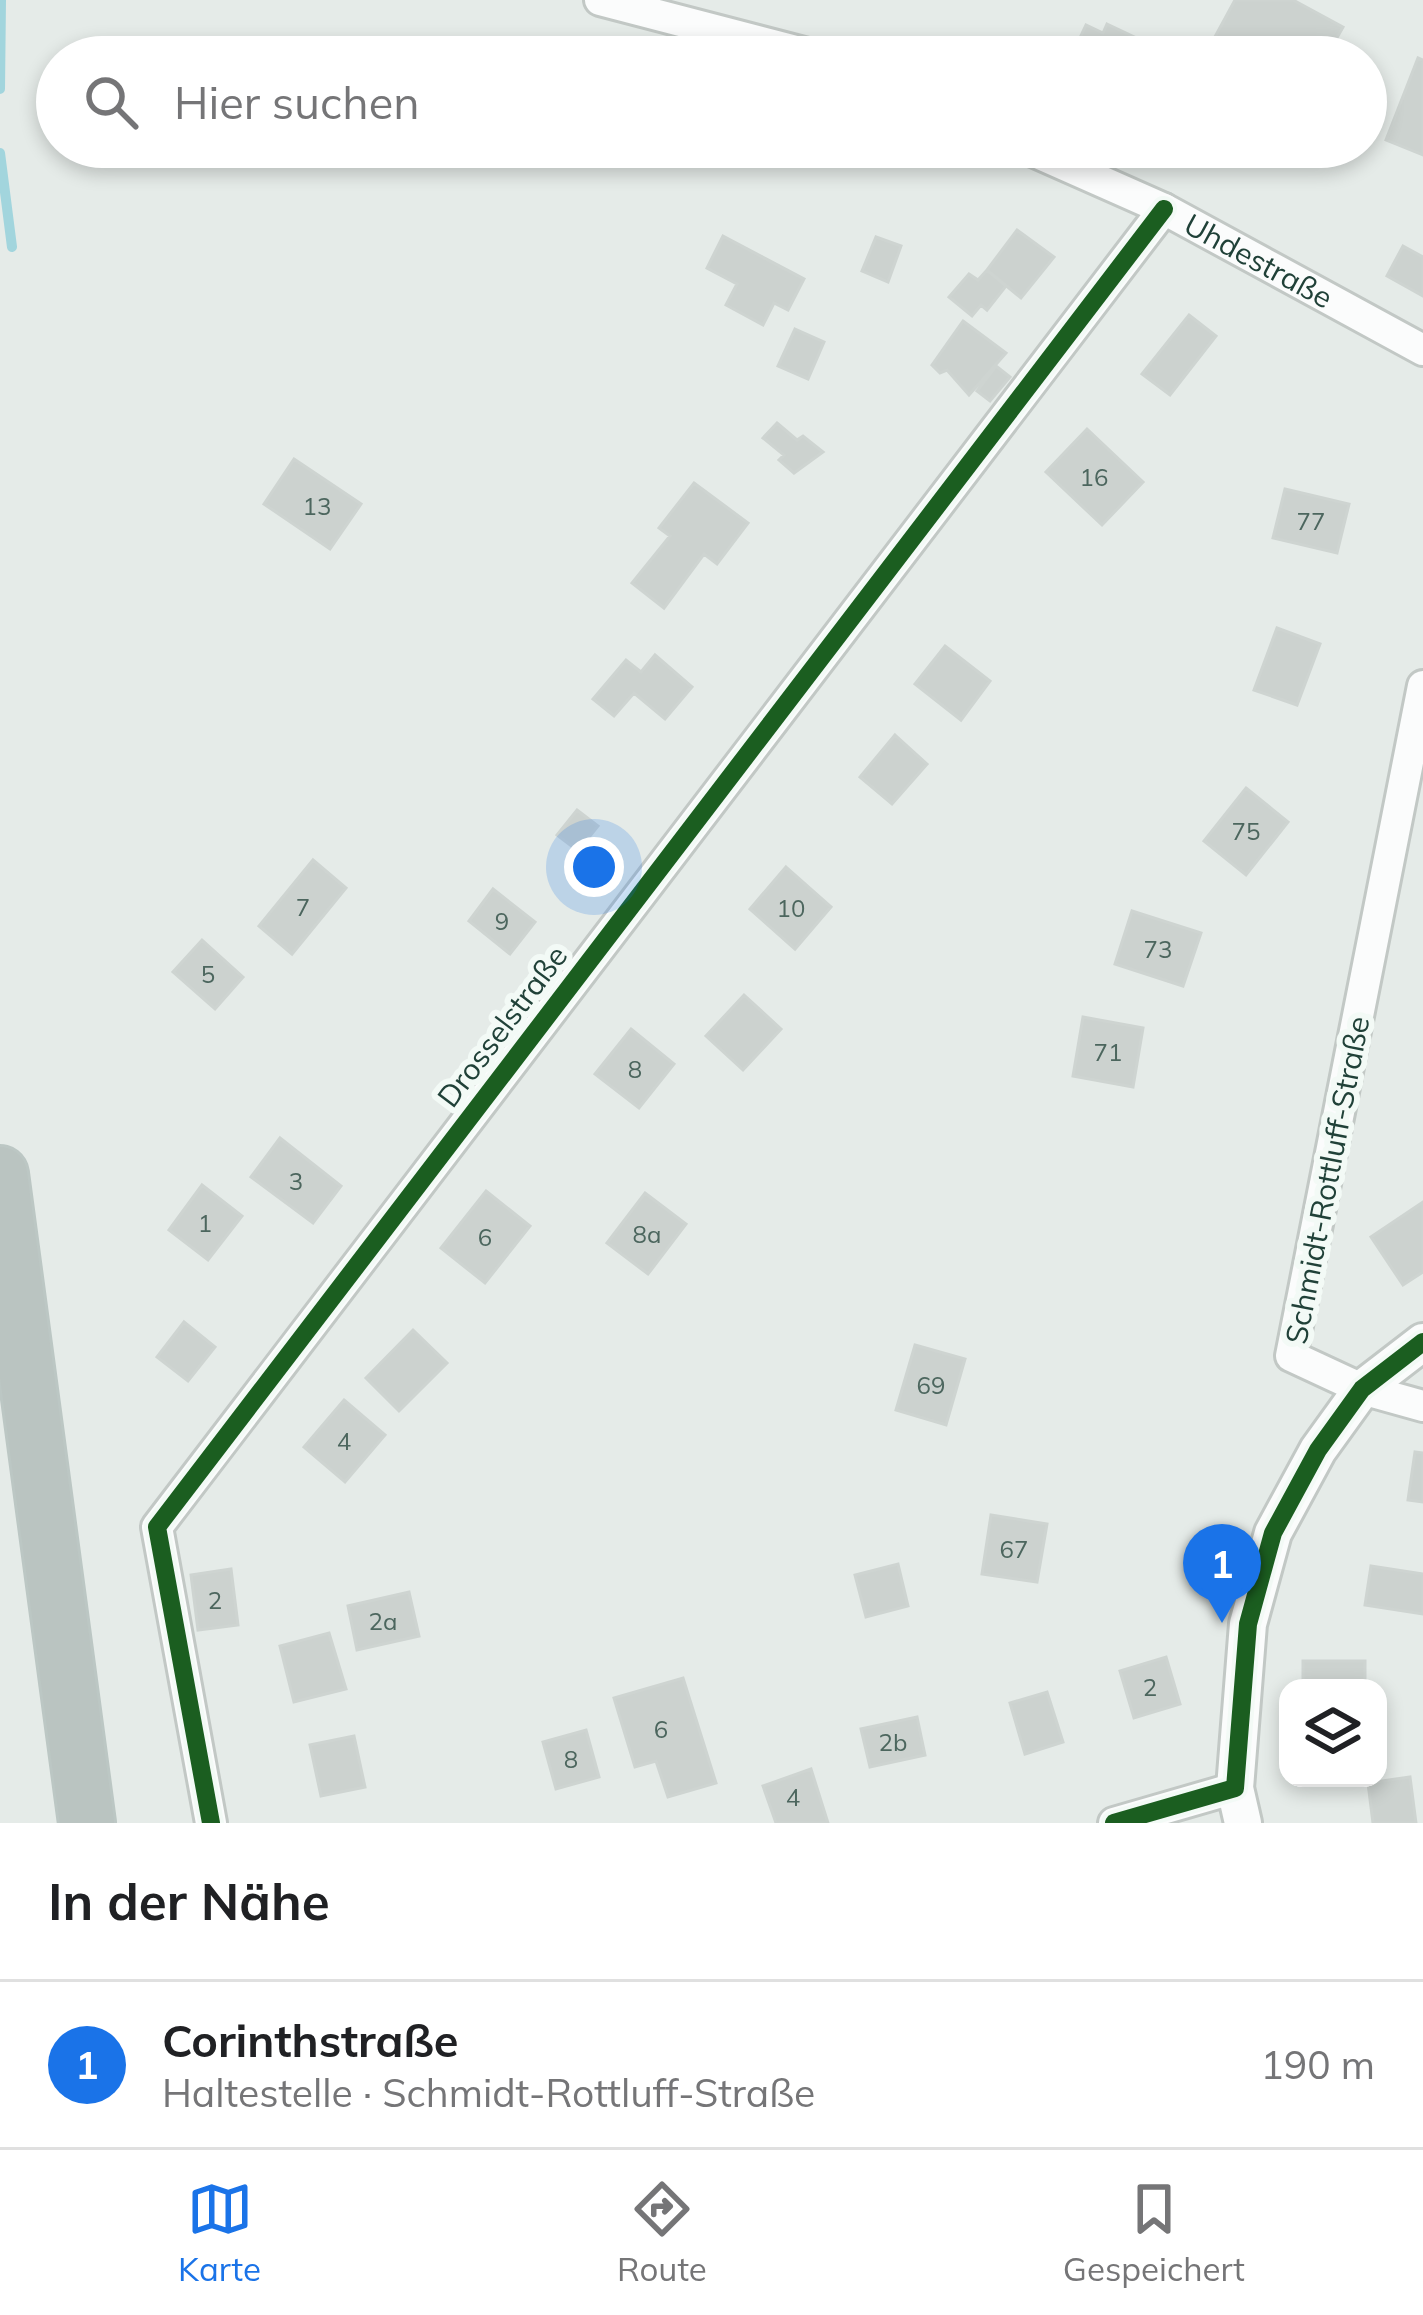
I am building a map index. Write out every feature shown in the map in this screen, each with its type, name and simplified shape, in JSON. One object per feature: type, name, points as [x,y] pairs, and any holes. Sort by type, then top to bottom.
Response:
[{"type":"highway","points":[[0,1174],[87,1823]]},
{"type":"street","points":[[600,0],[738,36]]},
{"type":"street","name":"Uhdestraße","points":[[1071,168],[1164,209],[1423,350]]},
{"type":"street","name":"Drosselstraße","points":[[211,1823],[157,1527],[1164,209]]},
{"type":"street","name":"Schmidt-Rottluff-Straße","points":[[1362,1389],[1291,1357],[1423,686]]},
{"type":"street","points":[[1114,1823],[1239,1806],[1248,1624],[1273,1533],[1318,1450],[1362,1389],[1423,1342]]},
{"type":"street","points":[[1362,1389],[1423,1406]]},
{"type":"building","points":[[1235,0],[1293,0],[1343,27],[1338,36],[1215,36]]},
{"type":"building","points":[[1107,24],[1132,36],[1081,36],[1086,25],[1103,33]]},
{"type":"building","points":[[1418,58],[1423,60],[1423,155],[1387,137]]},
{"type":"building","points":[[1017,230],[1054,257],[1021,298],[987,270]]},
{"type":"building","points":[[723,236],[804,279],[788,310],[774,303],[763,325],[726,305],[737,284],[707,268]]},
{"type":"building","points":[[876,237],[901,246],[888,282],[862,271]]},
{"type":"building","points":[[1403,246],[1423,257],[1423,296],[1387,276]]},
{"type":"building","points":[[987,270],[1006,286],[987,310],[981,305],[972,316],[949,297],[969,274],[978,280]]},
{"type":"building","points":[[1189,315],[1216,336],[1170,395],[1142,374]]},
{"type":"building","points":[[963,321],[1006,353],[969,395],[947,370],[940,373],[932,365]]},
{"type":"building","points":[[795,329],[824,342],[808,379],[778,366]]},
{"type":"building","points":[[996,366],[1010,377],[990,401],[977,391]]},
{"type":"building","points":[[777,423],[797,440],[803,436],[823,452],[794,473],[779,460],[784,455],[763,438]]},
{"type":"building","points":[[1087,429],[1143,482],[1102,525],[1046,472]]},
{"type":"building","points":[[294,459],[361,504],[330,549],[264,504]]},
{"type":"building","points":[[694,483],[748,523],[717,564],[704,554],[664,608],[632,583],[670,536],[659,528]]},
{"type":"building","points":[[1285,489],[1349,504],[1337,553],[1273,538]]},
{"type":"building","points":[[1277,628],[1320,644],[1297,705],[1254,690]]},
{"type":"building","points":[[945,646],[990,681],[961,720],[915,684]]},
{"type":"building","points":[[655,655],[692,687],[665,719],[634,693],[614,716],[593,699],[626,660],[641,672]]},
{"type":"building","points":[[895,735],[927,764],[892,804],[860,777]]},
{"type":"building","points":[[1246,788],[1288,822],[1246,875],[1204,841]]},
{"type":"building","points":[[577,810],[598,826],[578,851],[557,835]]},
{"type":"building","points":[[313,860],[346,888],[292,954],[259,926]]},
{"type":"building","points":[[786,867],[831,907],[795,949],[750,909]]},
{"type":"building","points":[[493,889],[535,922],[510,954],[469,921]]},
{"type":"building","points":[[1132,911],[1201,933],[1183,986],[1115,964]]},
{"type":"building","points":[[202,940],[243,977],[215,1009],[173,972]]},
{"type":"building","points":[[744,995],[781,1029],[743,1070],[706,1036]]},
{"type":"building","points":[[1083,1017],[1143,1028],[1133,1087],[1073,1076]]},
{"type":"building","points":[[631,1029],[674,1064],[639,1108],[595,1074]]},
{"type":"building","points":[[280,1138],[341,1186],[313,1223],[251,1177]]},
{"type":"building","points":[[202,1185],[242,1216],[208,1260],[169,1230]]},
{"type":"building","points":[[486,1191],[530,1226],[485,1283],[441,1248]]},
{"type":"building","points":[[645,1193],[686,1224],[648,1274],[607,1243]]},
{"type":"building","points":[[1423,1202],[1423,1272],[1403,1285],[1371,1237]]},
{"type":"building","points":[[184,1322],[215,1347],[188,1381],[157,1357]]},
{"type":"building","points":[[413,1330],[447,1363],[399,1411],[366,1378]]},
{"type":"building","points":[[915,1345],[965,1359],[946,1425],[896,1410]]},
{"type":"building","points":[[344,1400],[385,1435],[345,1482],[304,1447]]},
{"type":"building","points":[[1415,1452],[1423,1453],[1423,1502],[1408,1500]]},
{"type":"building","points":[[991,1515],[1047,1524],[1037,1582],[982,1574]]},
{"type":"building","points":[[898,1564],[908,1606],[866,1617],[855,1575]]},
{"type":"building","points":[[1371,1566],[1423,1574],[1423,1614],[1365,1605]]},
{"type":"building","points":[[231,1569],[238,1625],[198,1630],[191,1575]]},
{"type":"building","points":[[409,1592],[419,1636],[357,1650],[348,1606]]},
{"type":"building","points":[[329,1633],[346,1689],[294,1702],[280,1646]]},
{"type":"building","points":[[1166,1657],[1180,1704],[1134,1718],[1120,1671]]},
{"type":"building","points":[[1303,1661],[1365,1661],[1365,1679],[1303,1679]]},
{"type":"building","points":[[683,1678],[716,1783],[668,1797],[656,1761],[635,1767],[614,1698]]},
{"type":"building","points":[[1047,1692],[1063,1742],[1025,1754],[1010,1703]]},
{"type":"building","points":[[917,1717],[925,1755],[870,1767],[861,1729]]},
{"type":"building","points":[[586,1730],[599,1777],[556,1789],[543,1742]]},
{"type":"building","points":[[354,1736],[365,1787],[321,1796],[310,1745]]},
{"type":"building","points":[[811,1769],[828,1823],[776,1823],[763,1786]]},
{"type":"building","points":[[1410,1777],[1416,1823],[1373,1823],[1368,1787],[1387,1787],[1387,1780]]},
{"type":"waterway","points":[[0,89],[1,0]]},
{"type":"waterway","points":[[0,153],[12,247]]},
{"type":"cycle path","points":[[211,1823],[157,1527],[1164,209]]},
{"type":"cycle path","points":[[1114,1823],[1235,1788],[1248,1624],[1273,1533],[1318,1450],[1362,1389],[1423,1342]]},
{"type":"place","name":"Corinthstraße","points":[[1222,1623]]}]
